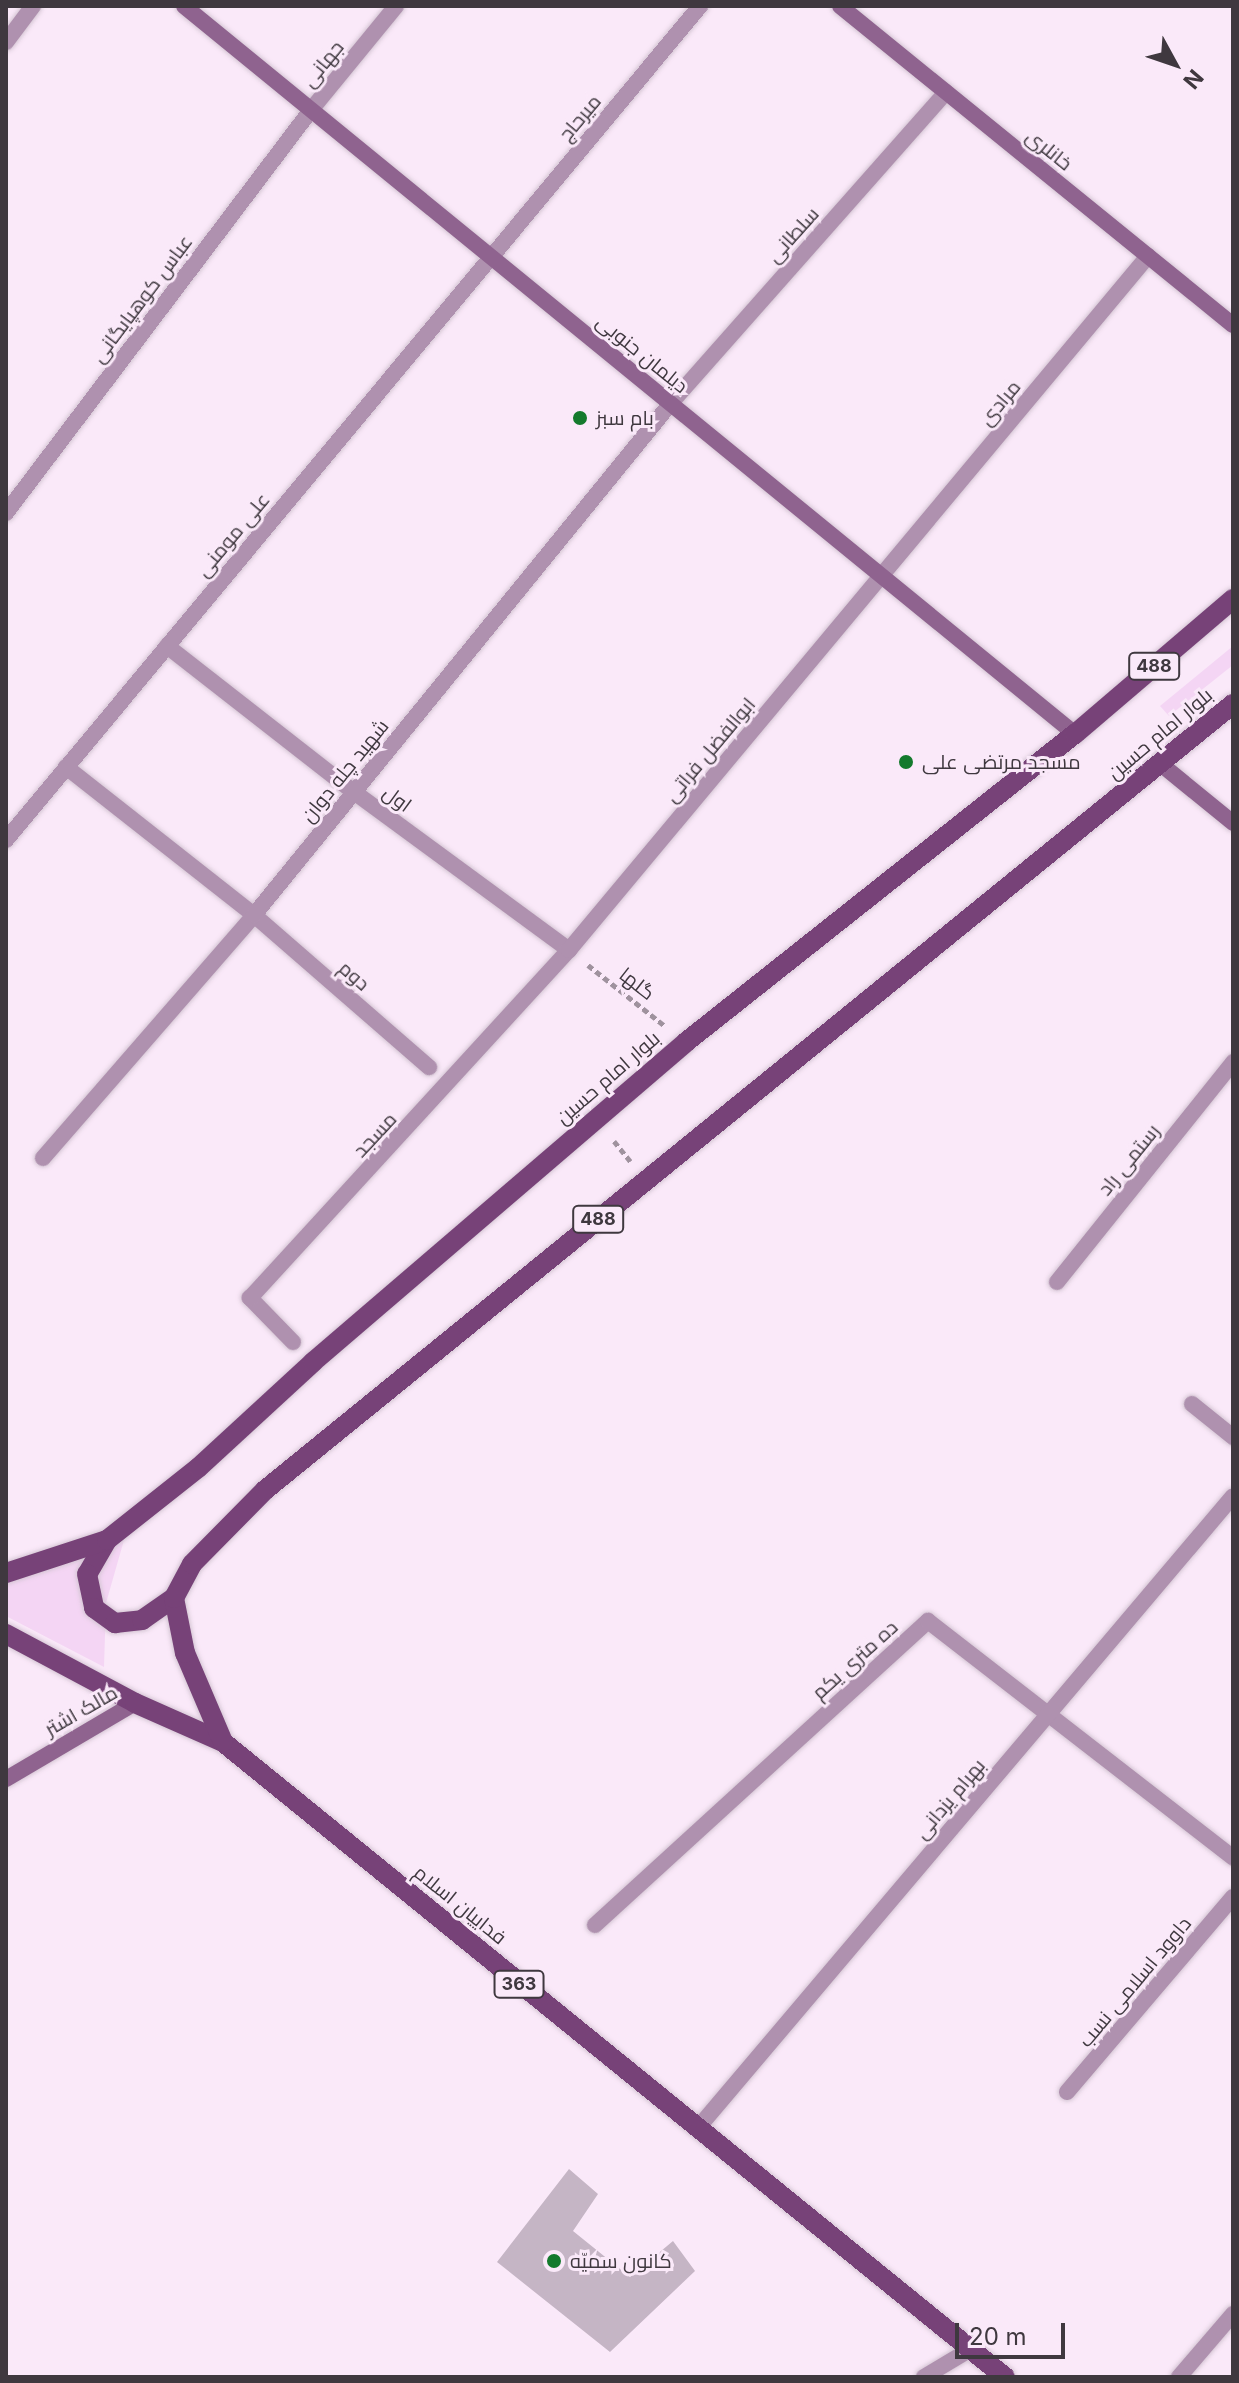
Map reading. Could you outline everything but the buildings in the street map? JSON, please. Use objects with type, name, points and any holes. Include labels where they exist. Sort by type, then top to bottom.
[{"type":"main road","name":"بلوار امام حسین","points":[[6,1573],[107,1540],[199,1467],[686,1042],[1075,734],[1233,599]]},
{"type":"main road","name":"بلوار امام حسین","points":[[174,1598],[192,1564],[265,1490],[1162,765],[1233,704]]},
{"type":"main road","points":[[107,1540],[87,1574],[94,1608],[115,1623],[142,1620],[174,1598],[185,1653],[223,1742]]},
{"type":"main road","name":"فداییان اسلام","points":[[6,1634],[135,1703],[223,1742],[1005,2377]]},
{"type":"street","points":[[6,42],[33,6]]},
{"type":"street","name":"دیلمان جنوبی","points":[[184,6],[1075,734]]},
{"type":"street","name":"جهانی","points":[[311,110],[396,6]]},
{"type":"street","name":"میرحاج","points":[[490,256],[700,6]]},
{"type":"street","name":"خانلری","points":[[840,6],[1233,325]]},
{"type":"street","name":"سلطانی","points":[[671,403],[946,92]]},
{"type":"street","name":"عباس کوهپایگانی","points":[[6,513],[311,110]]},
{"type":"street","name":"علی مومنی","points":[[6,840],[490,256]]},
{"type":"street","name":"مرادی","points":[[882,576],[1148,256]]},
{"type":"street","name":"شهید چله دوان","points":[[43,1158],[254,915],[671,403]]},
{"type":"street","name":"ابوالفضل فراتی","points":[[569,950],[882,576]]},
{"type":"street","name":"اول","points":[[167,646],[354,792],[569,950]]},
{"type":"street","points":[[1162,765],[1233,823]]},
{"type":"street","points":[[66,767],[254,915]]},
{"type":"street","name":"دوم","points":[[254,915],[429,1067]]},
{"type":"street","name":"مسجد","points":[[293,1342],[250,1298],[569,950]]},
{"type":"street","name":"رستمی راد","points":[[1057,1282],[1233,1062]]},
{"type":"street","points":[[1192,1404],[1233,1437]]},
{"type":"street","name":"بهرام یزدانی","points":[[697,2129],[1233,1496]]},
{"type":"street","name":"ده متری یکم","points":[[595,1925],[928,1621],[1233,1858]]},
{"type":"street","name":"مالک اشتر","points":[[6,1779],[135,1703]]},
{"type":"street","name":"داوود اسلامی نسب","points":[[1067,2092],[1233,1897]]},
{"type":"street","points":[[1179,2377],[1233,2314]]},
{"type":"street","points":[[924,2377],[971,2349]]},
{"type":"path","name":"گلها","points":[[569,950],[686,1042]]},
{"type":"path","points":[[597,1119],[645,1181]]},
{"type":"shaded area","points":[[1233,646],[1233,665],[1169,716],[1160,706]]},
{"type":"shaded area","points":[[128,1526],[106,1603],[104,1667],[6,1616],[6,1584]]},
{"type":"place","name":"بام سبز","points":[[580,418]]},
{"type":"place","name":"مسجد مرتضی علی","points":[[906,762]]},
{"type":"place","name":"کانون سمیّه","points":[[554,2261]]}]
